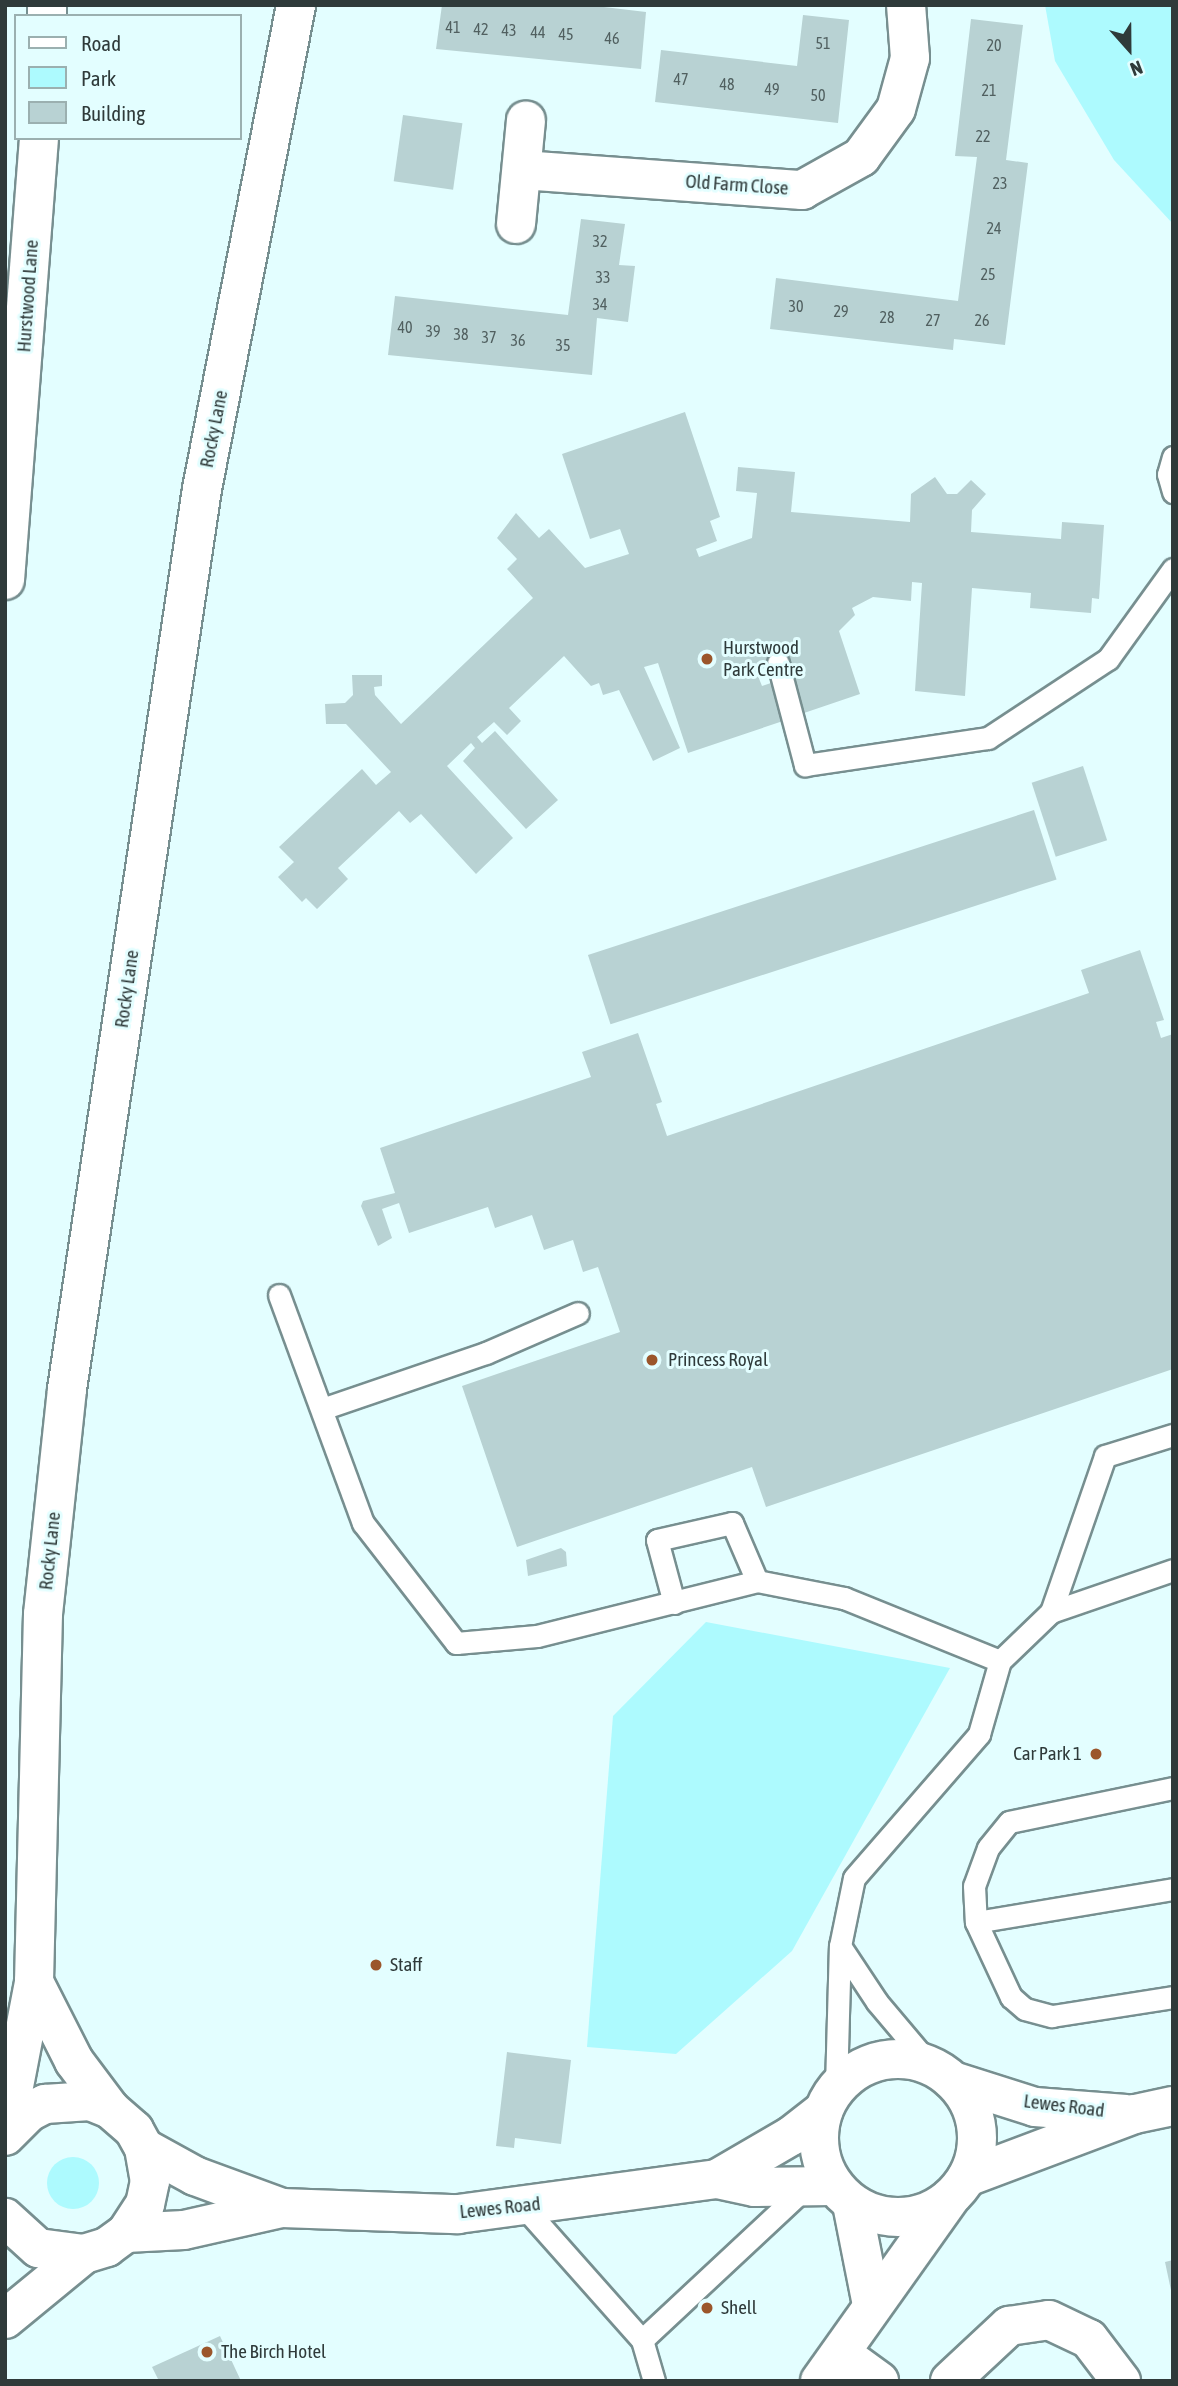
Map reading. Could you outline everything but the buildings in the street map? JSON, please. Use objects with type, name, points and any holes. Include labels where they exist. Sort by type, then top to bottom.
[{"type":"main road","name":"Rocky Lane","points":[[5,2135],[34,1982],[43,1614],[67,1389],[202,489],[296,5]]},
{"type":"main road","name":"Old Farm Close","points":[[523,170],[802,190],[861,157],[897,109],[911,58],[906,5]]},
{"type":"main road","points":[[516,224],[526,120]]},
{"type":"main road","name":"Hurstwood Lane","points":[[5,580],[39,140]]},
{"type":"main road","name":"Rocky Lane","points":[[34,1982],[74,2061],[110,2109],[134,2130],[144,2148]]},
{"type":"main road","points":[[717,2179],[790,2136],[830,2099],[856,2070],[880,2061],[906,2059],[942,2074],[968,2102],[977,2127],[976,2154],[958,2188],[872,2305],[831,2367],[879,2381]]},
{"type":"main road","name":"Lewes Road","points":[[942,2074],[1035,2107],[1135,2114]]},
{"type":"main road","points":[[5,2135],[29,2112],[45,2104],[77,2099],[110,2109]]},
{"type":"main road","points":[[830,2099],[820,2150],[831,2192],[872,2305]]},
{"type":"main road","name":"Lewes Road","points":[[958,2188],[1135,2114],[1173,2106]]},
{"type":"main road","points":[[5,2218],[38,2248],[68,2256],[107,2247],[126,2234],[149,2191],[144,2148]]},
{"type":"main road","name":"Lewes Road","points":[[144,2148],[195,2176],[282,2207]]},
{"type":"main road","points":[[717,2179],[755,2187],[831,2192],[876,2215],[902,2218],[928,2212],[958,2188]]},
{"type":"main road","name":"Lewes Road","points":[[126,2234],[184,2230],[282,2207],[458,2214],[717,2179]]},
{"type":"main road","points":[[5,2319],[84,2254]]},
{"type":"main road","points":[[950,2381],[1009,2326],[1049,2320],[1089,2339],[1121,2381]]},
{"type":"lane","points":[[1173,457],[1168,474],[1173,492]]},
{"type":"lane","points":[[778,663],[805,765],[988,738],[1108,659],[1173,569]]},
{"type":"lane","points":[[279,1295],[363,1523],[456,1643],[537,1636],[757,1581],[844,1598],[1000,1661]]},
{"type":"lane","points":[[322,1409],[486,1353],[578,1313]]},
{"type":"lane","points":[[1051,1612],[1105,1456],[1173,1436]]},
{"type":"lane","points":[[674,1603],[657,1540],[732,1523],[757,1581]]},
{"type":"lane","points":[[830,2099],[840,1946],[854,1878],[979,1734],[1000,1661],[1051,1612],[1173,1570]]},
{"type":"lane","points":[[1173,1788],[1009,1822],[988,1848],[974,1886],[976,1922],[1011,1997],[1024,2009],[1052,2017],[1173,1997]]},
{"type":"lane","points":[[976,1922],[1173,1889]]},
{"type":"lane","points":[[840,1946],[877,2002],[942,2074]]},
{"type":"lane","points":[[642,2340],[831,2192]]},
{"type":"lane","points":[[523,2206],[642,2340],[654,2381]]},
{"type":"green space","points":[[1045,5],[1173,5],[1173,224],[1114,160],[1055,61]]},
{"type":"green space","points":[[706,1622],[950,1668],[792,1951],[676,2054],[587,2047],[613,1716]]},
{"type":"green space","points":[[73,2157],[83,2159],[91,2165],[97,2173],[97,2193],[91,2201],[83,2207],[73,2209],[63,2207],[55,2201],[49,2193],[47,2183],[49,2173],[55,2165],[63,2159]]},
{"type":"place","name":"Hurstwood Park Centre","points":[[707,659]]},
{"type":"place","name":"Princess Royal","points":[[652,1360]]},
{"type":"place","name":"Car Park 1","points":[[1096,1754]]},
{"type":"place","name":"Staff","points":[[376,1965]]},
{"type":"place","name":"Shell","points":[[707,2308]]},
{"type":"place","name":"The Birch Hotel","points":[[207,2352]]}]
